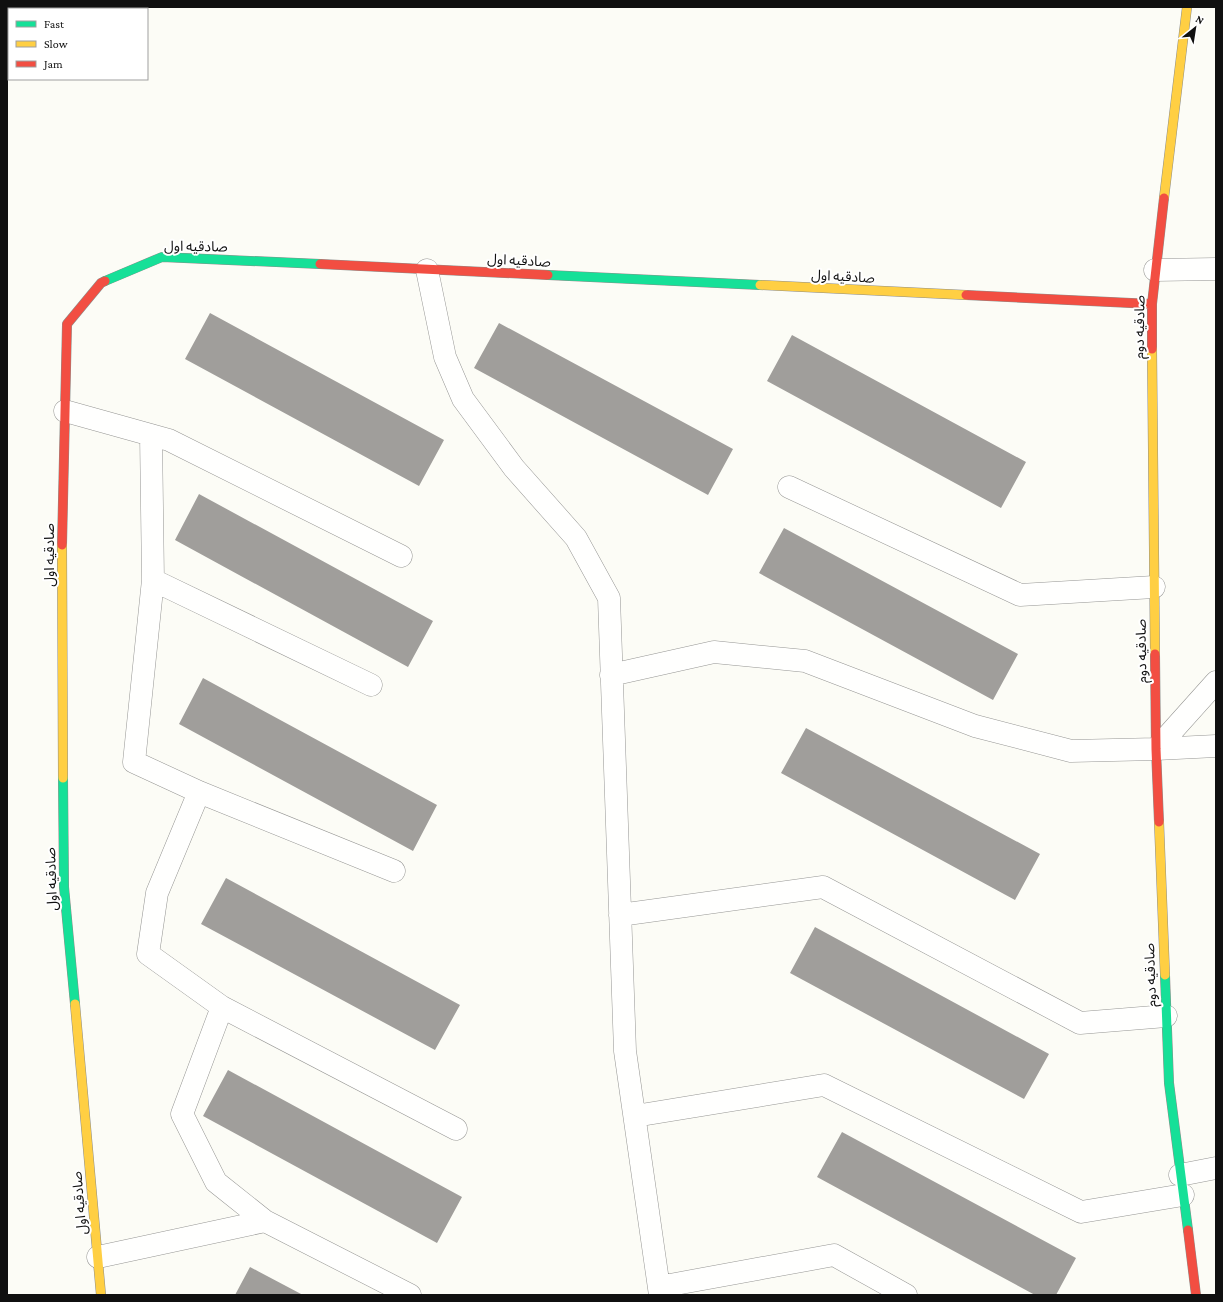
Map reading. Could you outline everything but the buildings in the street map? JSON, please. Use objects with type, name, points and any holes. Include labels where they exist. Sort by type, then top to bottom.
[{"type":"street","name":"صادقیه دوم","points":[[1187,7],[1152,304],[1156,749],[1166,1016],[1169,1083],[1196,1295]]},
{"type":"street","name":"صادقیه اول","points":[[101,1295],[64,887],[62,536],[66,324],[101,283],[162,257],[1152,304]]},
{"type":"street","points":[[1155,270],[1216,269]]},
{"type":"street","points":[[426,270],[445,357],[463,398],[514,468],[576,538],[608,598],[625,1051],[660,1291],[834,1255],[906,1295]]},
{"type":"street","points":[[65,411],[169,440],[401,556]]},
{"type":"street","points":[[151,435],[153,580],[134,762],[199,792],[394,871]]},
{"type":"street","points":[[789,487],[1020,595],[1154,587]]},
{"type":"street","points":[[153,580],[370,685]]},
{"type":"street","points":[[611,675],[714,652],[805,661],[975,726],[1071,751],[1216,746]]},
{"type":"street","points":[[1156,749],[1216,682]]},
{"type":"street","points":[[199,792],[157,893],[148,954],[222,1007],[456,1129]]},
{"type":"street","points":[[620,915],[823,887],[1080,1022],[1166,1016]]},
{"type":"street","points":[[222,1007],[182,1114],[216,1182],[265,1221],[410,1295]]},
{"type":"street","points":[[635,1116],[824,1085],[1081,1212],[1182,1185],[1216,1168]]},
{"type":"street","points":[[98,1258],[265,1221]]},
{"type":"traffic: fast","points":[[105,281],[162,257],[320,264]]},
{"type":"traffic: fast","points":[[548,275],[760,285]]},
{"type":"traffic: fast","points":[[63,778],[64,887],[75,1004]]},
{"type":"traffic: fast","points":[[1165,975],[1169,1083],[1188,1230]]},
{"type":"traffic: slow","points":[[1164,198],[1187,7]]},
{"type":"traffic: slow","points":[[760,285],[966,295]]},
{"type":"traffic: slow","points":[[1152,349],[1155,654]]},
{"type":"traffic: slow","points":[[62,545],[63,778]]},
{"type":"traffic: slow","points":[[1159,822],[1165,975]]},
{"type":"traffic: slow","points":[[75,1004],[101,1295]]},
{"type":"traffic: jam","points":[[1152,349],[1152,304],[1164,198]]},
{"type":"traffic: jam","points":[[320,264],[548,275]]},
{"type":"traffic: jam","points":[[62,545],[67,324],[101,283],[105,281]]},
{"type":"traffic: jam","points":[[966,295],[1152,304]]},
{"type":"traffic: jam","points":[[1155,654],[1156,749],[1159,822]]},
{"type":"traffic: jam","points":[[1188,1230],[1196,1295]]}]
